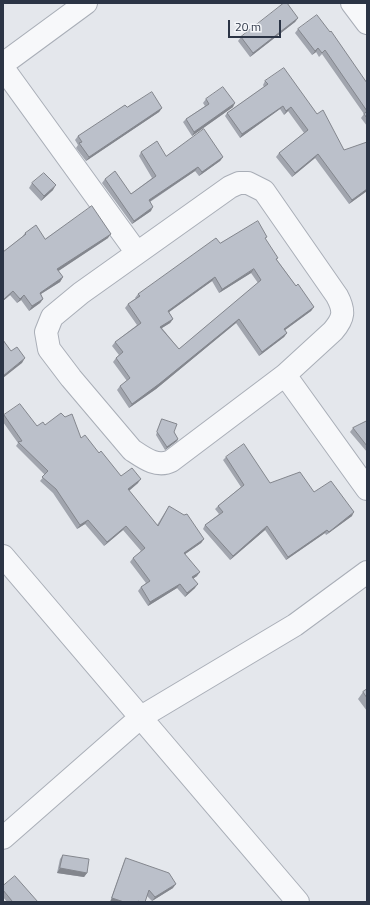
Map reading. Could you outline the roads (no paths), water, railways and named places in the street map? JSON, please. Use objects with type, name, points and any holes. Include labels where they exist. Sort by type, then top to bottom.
[{"type":"street","points":[[3,64],[86,3]]},
{"type":"street","points":[[352,3],[367,23]]},
{"type":"street","points":[[3,68],[137,253]]},
{"type":"street","points":[[239,183],[248,183],[264,192],[342,304],[343,313],[340,322],[333,331],[285,375],[171,461],[165,464],[155,463],[132,450],[71,378],[49,349],[46,332],[52,317],[81,293],[230,187],[239,183]]},
{"type":"street","points":[[285,375],[367,489]]},
{"type":"street","points":[[3,556],[298,902]]},
{"type":"street","points":[[3,838],[141,717],[295,625],[367,572]]}]
